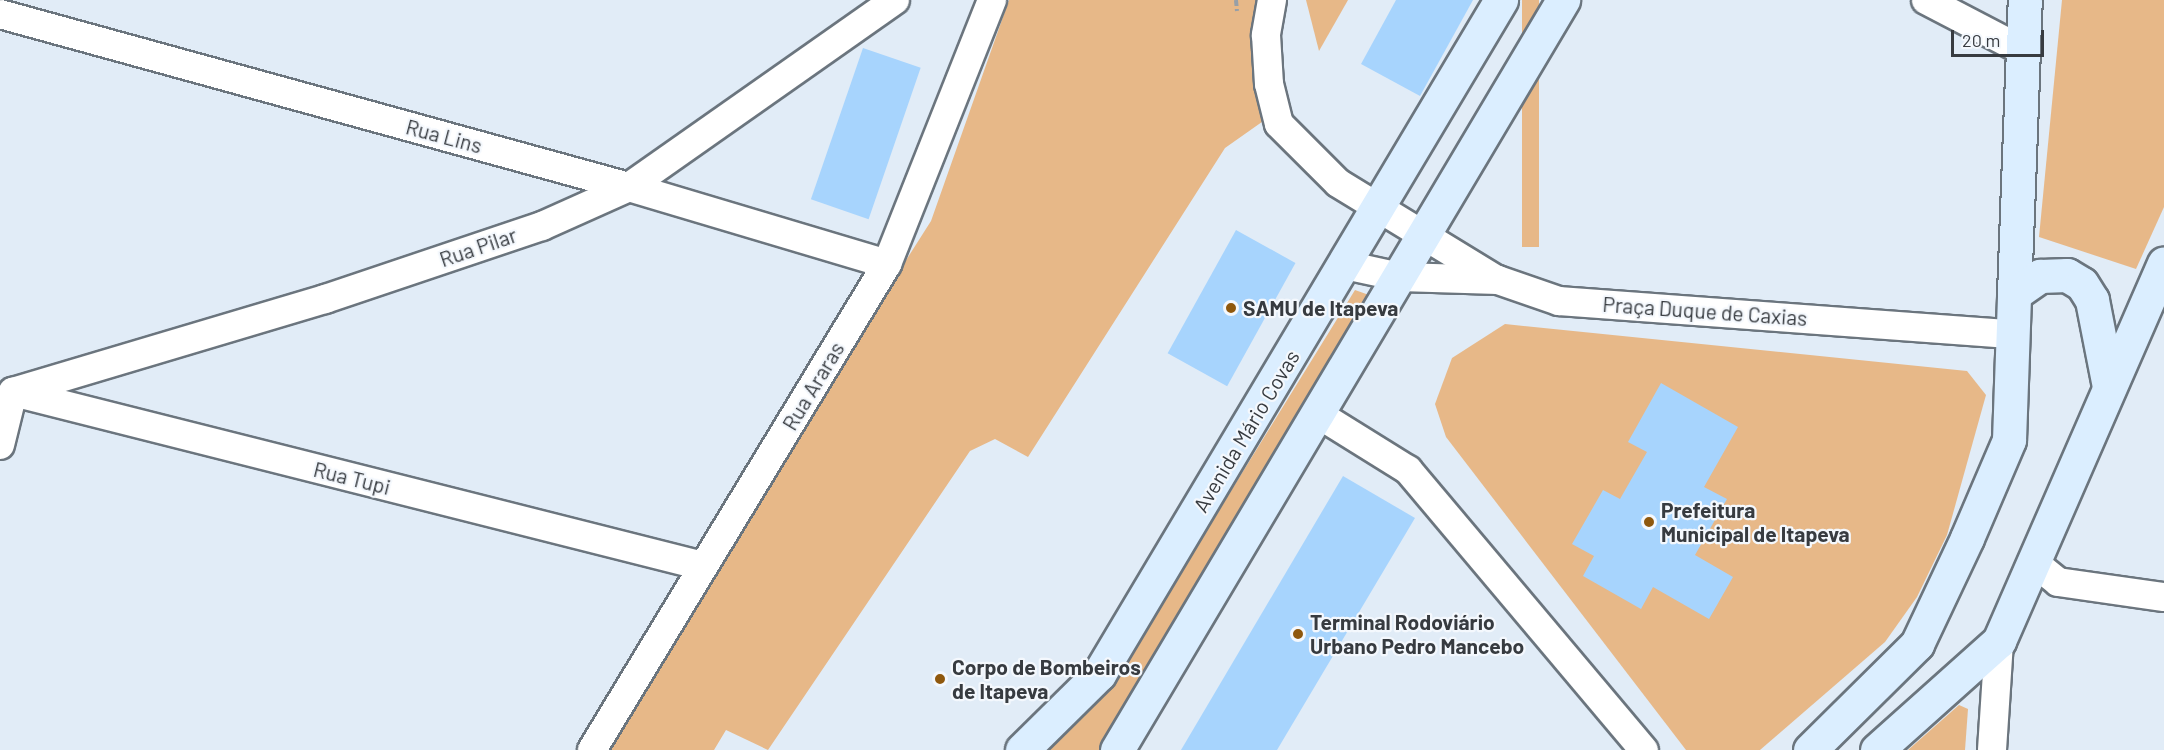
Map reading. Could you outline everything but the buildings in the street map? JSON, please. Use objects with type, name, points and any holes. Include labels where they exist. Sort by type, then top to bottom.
[{"type":"main road","name":"Avenida Mário Covas","points":[[1022,750],[1099,674],[1381,208],[1501,0]]},
{"type":"main road","points":[[1117,750],[1426,236],[1563,0]]},
{"type":"main road","points":[[1810,750],[1917,644],[2009,440],[2025,0]]},
{"type":"main road","points":[[2014,294],[2040,276],[2067,275],[2082,284],[2092,300],[2109,387]]},
{"type":"main road","points":[[1877,750],[1999,641],[2037,565],[2109,387],[2160,287]]},
{"type":"street","name":"Rua Pilar","points":[[7,391],[336,296],[542,226],[629,187],[895,0]]},
{"type":"street","name":"Rua Araras","points":[[592,750],[887,264],[992,0]]},
{"type":"street","points":[[1272,0],[1266,35],[1269,84],[1279,124],[1338,183],[1498,280]]},
{"type":"street","points":[[1926,0],[2022,50]]},
{"type":"street","name":"Rua Lins","points":[[0,14],[629,187],[887,264]]},
{"type":"street","name":"Praça Duque de Caxias","points":[[1345,265],[1400,277],[1498,280],[1559,301],[2013,334]]},
{"type":"street","points":[[0,445],[7,391]]},
{"type":"street","name":"Rua Tupi","points":[[7,391],[704,566]]},
{"type":"street","points":[[1318,414],[1408,470],[1644,750]]},
{"type":"street","points":[[2037,565],[2058,582],[2164,597]]},
{"type":"street","points":[[1992,750],[1999,641]]},
{"type":"shaded area","points":[[1009,0],[1270,0],[1269,117],[1225,148],[1028,457],[995,439],[970,451],[768,750],[726,730],[714,750],[607,750],[784,452],[931,221]]},
{"type":"shaded area","points":[[1306,0],[1348,0],[1319,51]]},
{"type":"shaded area","points":[[1522,0],[1539,0],[1539,247],[1522,247]]},
{"type":"shaded area","points":[[2062,0],[2164,0],[2164,207],[2136,269],[2039,237]]},
{"type":"shaded area","points":[[1355,290],[1369,295],[1099,750],[1044,750],[1105,695]]},
{"type":"shaded area","points":[[1505,324],[1967,371],[1986,395],[1947,535],[1917,597],[1885,642],[1760,750],[1686,750],[1446,437],[1435,404],[1452,358]]},
{"type":"shaded area","points":[[1959,705],[1968,709],[1965,750],[1908,750]]},
{"type":"place","name":"SAMU de Itapeva","points":[[1231,308]]},
{"type":"place","name":"Prefeitura Municipal de Itapeva","points":[[1649,522]]},
{"type":"place","name":"Terminal Rodoviário Urbano Pedro Mancebo","points":[[1298,634]]},
{"type":"place","name":"Corpo de Bombeiros de Itapeva","points":[[940,679]]}]
